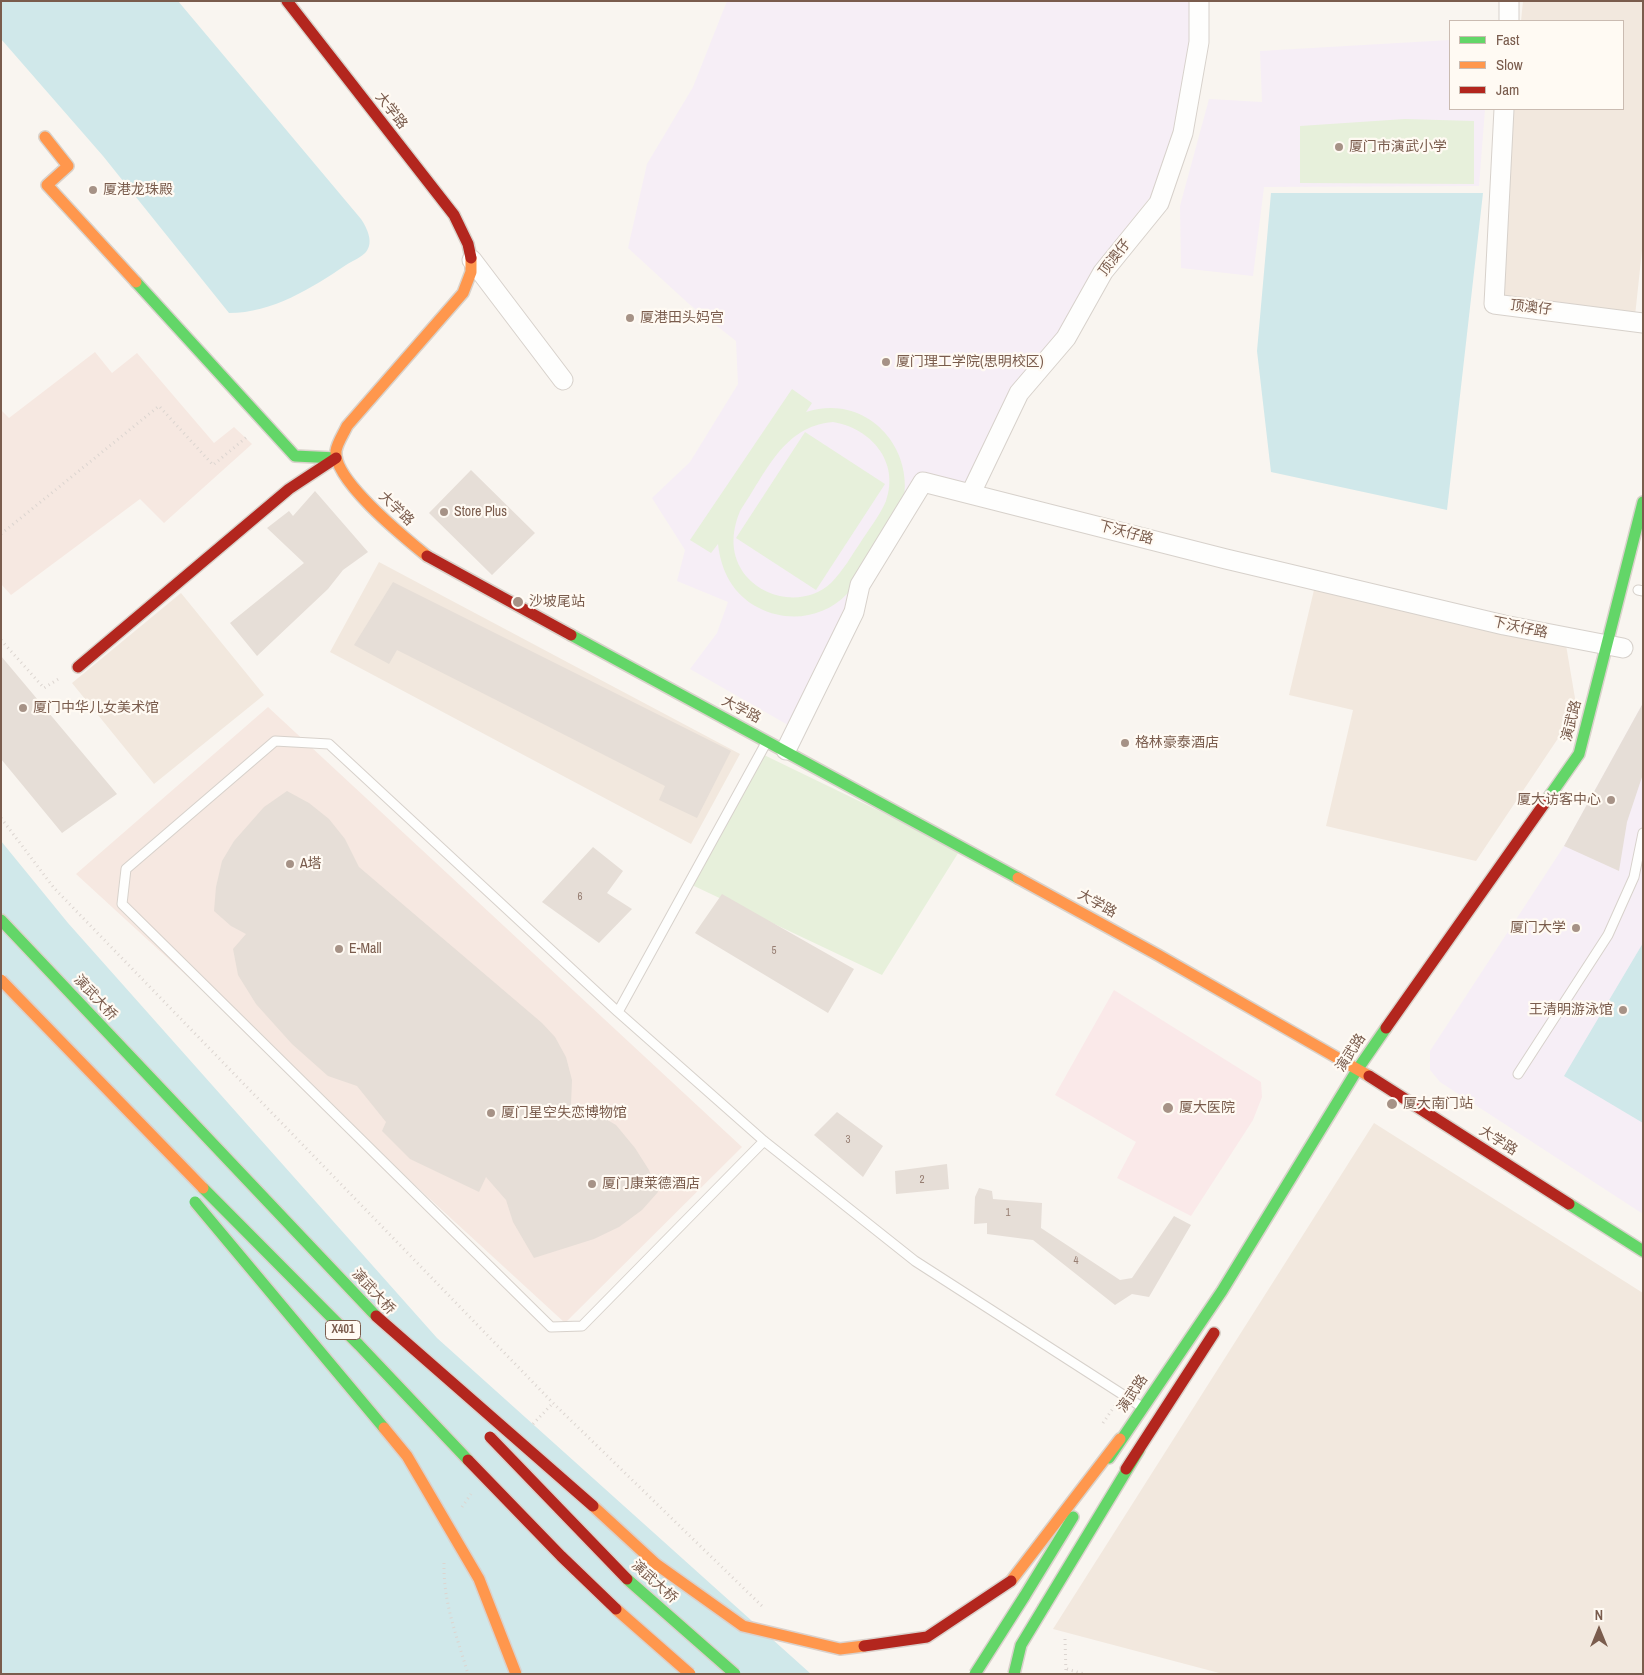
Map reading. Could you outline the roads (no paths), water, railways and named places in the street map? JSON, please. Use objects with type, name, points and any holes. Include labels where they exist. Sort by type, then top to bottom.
[{"type":"main road","name":"大学路","points":[[287,1],[454,216],[468,242],[472,260],[473,270],[463,293],[347,426],[340,438],[336,458],[341,471],[383,520],[428,557],[591,648],[786,750],[1158,955],[1357,1070],[1643,1251]]},
{"type":"main road","points":[[45,137],[68,166],[46,185],[295,456],[336,458]]},
{"type":"main road","points":[[78,667],[289,489],[336,458]]},
{"type":"main road","name":"演武路","points":[[1034,1602],[1120,1439],[1222,1291],[1357,1070],[1579,754],[1619,647],[1643,502]]},
{"type":"main road","name":"演武大桥","points":[[1,920],[464,1409]]},
{"type":"main road","name":"X401","points":[[1,980],[77,1060],[628,1622],[690,1674]]},
{"type":"main road","points":[[77,1060],[166,1167]]},
{"type":"main road","points":[[185,1190],[407,1456],[479,1579],[516,1674]]},
{"type":"main road","points":[[376,1316],[536,1455],[656,1564],[743,1626],[840,1649],[928,1637],[1011,1581],[1120,1439]]},
{"type":"main road","points":[[1004,1650],[1034,1602],[1139,1450],[1219,1324]]},
{"type":"main road","name":"演武大桥","points":[[485,1430],[628,1580],[735,1674]]},
{"type":"main road","points":[[975,1674],[1034,1602]]},
{"type":"main road","points":[[1014,1674],[1034,1602]]},
{"type":"street","name":"顶澳仔","points":[[971,493],[1019,393],[1066,338],[1103,272],[1159,202],[1183,133],[1199,42],[1199,1]]},
{"type":"street","points":[[1508,20],[1510,1]]},
{"type":"street","name":"顶澳仔","points":[[1504,110],[1494,304],[1643,323]]},
{"type":"street","points":[[472,260],[563,380]]},
{"type":"street","name":"下沃仔路","points":[[786,750],[854,612],[860,585],[923,482],[1245,564],[1504,625],[1619,647]]},
{"type":"lane","points":[[618,1012],[767,740]]},
{"type":"lane","points":[[764,1141],[582,1326],[551,1327],[122,904],[126,868],[275,741],[329,744],[618,1012],[764,1141],[914,1262],[1142,1407]]},
{"type":"lane","points":[[1518,1074],[1608,935],[1634,877],[1643,833]]},
{"type":"water","points":[[1,1],[178,1],[361,219],[370,240],[366,252],[291,298],[261,309],[229,313],[103,156],[1,39]]},
{"type":"water","points":[[1271,193],[1483,193],[1447,510],[1271,472],[1257,351]]},
{"type":"water","points":[[1,841],[68,923],[437,1338],[811,1674],[1,1674]]},
{"type":"water","name":"王清明游泳馆","points":[[1643,943],[1643,1123],[1564,1076]]},
{"type":"place","name":"厦门市演武小学","points":[[1339,147]]},
{"type":"place","name":"厦港龙珠殿","points":[[93,190]]},
{"type":"place","name":"厦港田头妈宫","points":[[630,318]]},
{"type":"place","name":"厦门理工学院(思明校区)","points":[[886,362]]},
{"type":"place","name":"Store Plus","points":[[444,512]]},
{"type":"place","name":"沙坡尾站","points":[[518,602]]},
{"type":"place","name":"厦门中华儿女美术馆","points":[[23,708]]},
{"type":"place","name":"格林豪泰酒店","points":[[1125,743]]},
{"type":"place","name":"厦大访客中心","points":[[1611,800]]},
{"type":"place","name":"A塔","points":[[290,864]]},
{"type":"place","name":"厦门大学","points":[[1576,928]]},
{"type":"place","name":"E-Mall","points":[[339,949]]},
{"type":"place","name":"王清明游泳馆","points":[[1623,1010]]},
{"type":"place","name":"厦大南门站","points":[[1392,1104]]},
{"type":"place","name":"厦大医院","points":[[1168,1108]]},
{"type":"place","name":"厦门星空失恋博物馆","points":[[491,1113]]},
{"type":"place","name":"厦门康莱德酒店","points":[[592,1184]]}]
